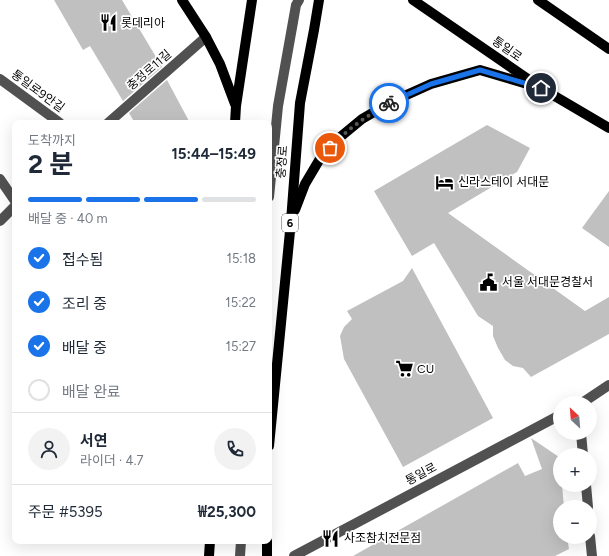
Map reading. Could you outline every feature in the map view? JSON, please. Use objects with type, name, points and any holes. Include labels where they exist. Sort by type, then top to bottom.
[{"type":"main road","points":[[182,0],[206,37],[220,64],[236,106]]},
{"type":"main road","points":[[235,120],[252,0]]},
{"type":"main road","name":"충정로","points":[[272,414],[300,103],[314,30],[318,0]]},
{"type":"main road","name":"통일로","points":[[413,0],[541,88],[609,128]]},
{"type":"main road","points":[[538,0],[609,49]]},
{"type":"main road","points":[[290,221],[305,184],[321,157],[339,138],[362,119],[393,101],[431,84],[480,70],[541,88]]},
{"type":"main road","points":[[208,556],[210,544]]},
{"type":"main road","points":[[267,544],[267,556]]},
{"type":"street","points":[[272,167],[278,106],[296,5],[299,0]]},
{"type":"street","name":"충정로11길","points":[[111,120],[206,37]]},
{"type":"street","name":"통일로9안길","points":[[0,79],[56,120]]},
{"type":"street","points":[[0,179],[12,197]]},
{"type":"street","points":[[0,221],[12,209]]},
{"type":"street","points":[[592,396],[609,385]]},
{"type":"street","name":"통일로","points":[[294,556],[553,419]]},
{"type":"street","points":[[240,556],[241,544]]},
{"type":"street","points":[[591,544],[592,556]]},
{"type":"building","points":[[54,0],[122,0],[162,67],[123,101],[90,46],[83,50]]},
{"type":"building","points":[[167,80],[188,120],[133,120],[129,113]]},
{"type":"building","points":[[487,125],[530,148],[517,172],[448,213],[585,311],[609,297],[609,334],[531,377],[523,368],[513,366],[505,360],[493,336],[493,326],[478,316],[434,243],[412,256],[374,191]]},
{"type":"building","points":[[609,191],[609,247],[582,228]]},
{"type":"building","points":[[412,268],[493,418],[403,467],[344,359],[340,336],[344,327],[352,319],[347,311],[403,281]]},
{"type":"building","points":[[531,438],[553,453],[553,492],[563,492],[563,500],[553,500],[553,544],[568,544],[569,549],[555,556],[353,556],[518,463],[525,476],[542,469]]},
{"type":"way so far","points":[[330,148],[339,138],[362,119],[389,103]]},
{"type":"place","name":"롯데리아","points":[[108,23]]},
{"type":"place","name":"신라스테이 서대문","points":[[445,182]]},
{"type":"place","name":"서울 서대문경찰서","points":[[489,282]]},
{"type":"place","name":"CU","points":[[404,369]]},
{"type":"place","name":"사조참치전문점","points":[[331,538]]},
{"type":"route","points":[[389,103],[431,84],[480,70],[541,88]]}]
